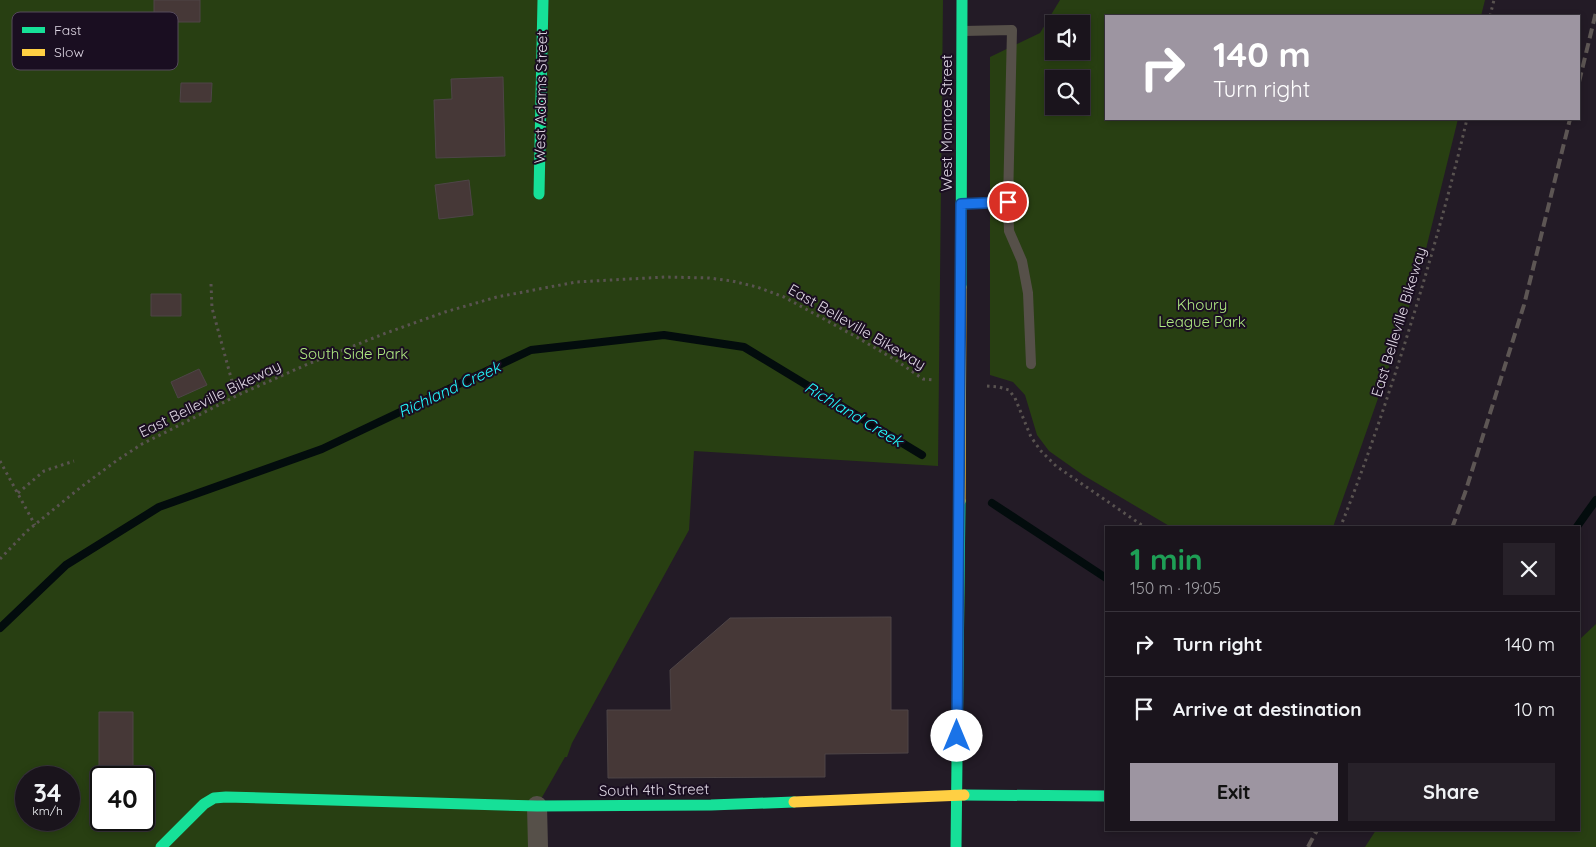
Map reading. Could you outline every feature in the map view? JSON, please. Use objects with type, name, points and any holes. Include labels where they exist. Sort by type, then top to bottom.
[{"type":"street","name":"West Adams Street","points":[[539,194],[543,0]]},
{"type":"street","name":"West Monroe Street","points":[[956,847],[961,384],[962,0]]},
{"type":"street","name":"South 4th Street","points":[[161,847],[204,804],[214,798],[226,797],[538,806],[711,805],[956,795],[1105,796]]},
{"type":"street","points":[[538,806],[538,847]]},
{"type":"lane","points":[[962,31],[1012,30],[1009,231],[1022,262],[1028,293],[1031,364]]},
{"type":"lane","points":[[961,204],[1008,202]]},
{"type":"path","points":[[1490,15],[1494,0]]},
{"type":"path","name":"East Belleville Bikeway","points":[[1341,526],[1385,404],[1420,297],[1452,184],[1467,120]]},
{"type":"path","name":"East Belleville Bikeway","points":[[0,559],[35,525],[81,487],[123,457],[149,441],[236,396],[308,364],[445,312],[497,297],[576,282],[665,277],[708,278],[757,287],[784,297],[860,339],[923,379],[999,387],[1009,390],[1031,437],[1041,451],[1056,466],[1143,526]]},
{"type":"path","points":[[211,284],[212,308],[236,396]]},
{"type":"path","points":[[0,461],[35,525]]},
{"type":"path","points":[[18,493],[44,471],[74,461]]},
{"type":"green space","name":"South Side Park","points":[[0,0],[943,0],[938,466],[694,451],[689,530],[572,743],[567,757],[565,757],[537,806],[537,847],[0,847]]},
{"type":"green space","name":"Khoury League Park","points":[[1060,0],[1485,0],[1481,15],[1105,15],[1105,120],[1458,120],[1425,253],[1404,324],[1333,526],[1169,526],[1083,475],[1049,451],[1037,435],[1025,395],[1013,382],[990,375],[990,57],[1040,33],[1045,25],[1045,60],[1090,60],[1090,15],[1051,15]]},
{"type":"green space","points":[[1596,624],[1596,847],[1365,847],[1375,831],[1580,831],[1580,639]]},
{"type":"building","points":[[154,0],[200,0],[200,22],[178,22],[178,12],[154,12]]},
{"type":"building","points":[[503,77],[505,156],[436,158],[434,100],[452,99],[451,79]]},
{"type":"building","points":[[181,83],[212,83],[211,102],[180,102]]},
{"type":"building","points":[[469,180],[473,215],[439,219],[435,185]]},
{"type":"building","points":[[151,294],[181,294],[181,316],[151,316]]},
{"type":"building","points":[[199,369],[207,385],[178,398],[171,382]]},
{"type":"building","points":[[891,617],[891,710],[908,710],[908,753],[825,754],[825,777],[608,778],[607,710],[671,710],[670,670],[730,618]]},
{"type":"building","points":[[99,712],[133,712],[133,766],[99,766]]},
{"type":"waterway","name":"Richland Creek","points":[[0,628],[66,565],[159,507],[322,449],[531,350],[664,335],[744,347],[922,455]]},
{"type":"waterway","name":"Richland Creek","points":[[1577,526],[1596,500]]},
{"type":"waterway","name":"Richland Creek","points":[[992,503],[1105,577]]},
{"type":"railway","points":[[1580,78],[1596,12]]},
{"type":"railway","points":[[1453,526],[1465,493],[1524,305],[1570,120]]},
{"type":"railway","points":[[1308,847],[1316,831]]},
{"type":"traffic: fast","points":[[539,194],[543,0]]},
{"type":"traffic: fast","points":[[961,287],[962,0]]},
{"type":"traffic: fast","points":[[956,847],[960,501]]},
{"type":"traffic: fast","points":[[964,795],[1105,796]]},
{"type":"traffic: fast","points":[[161,847],[204,804],[214,798],[226,797],[537,806],[711,805],[794,802]]},
{"type":"traffic: slow","points":[[960,501],[961,287]]},
{"type":"traffic: slow","points":[[794,802],[964,795]]},
{"type":"route","points":[[957,736],[961,204],[1008,202]]}]
